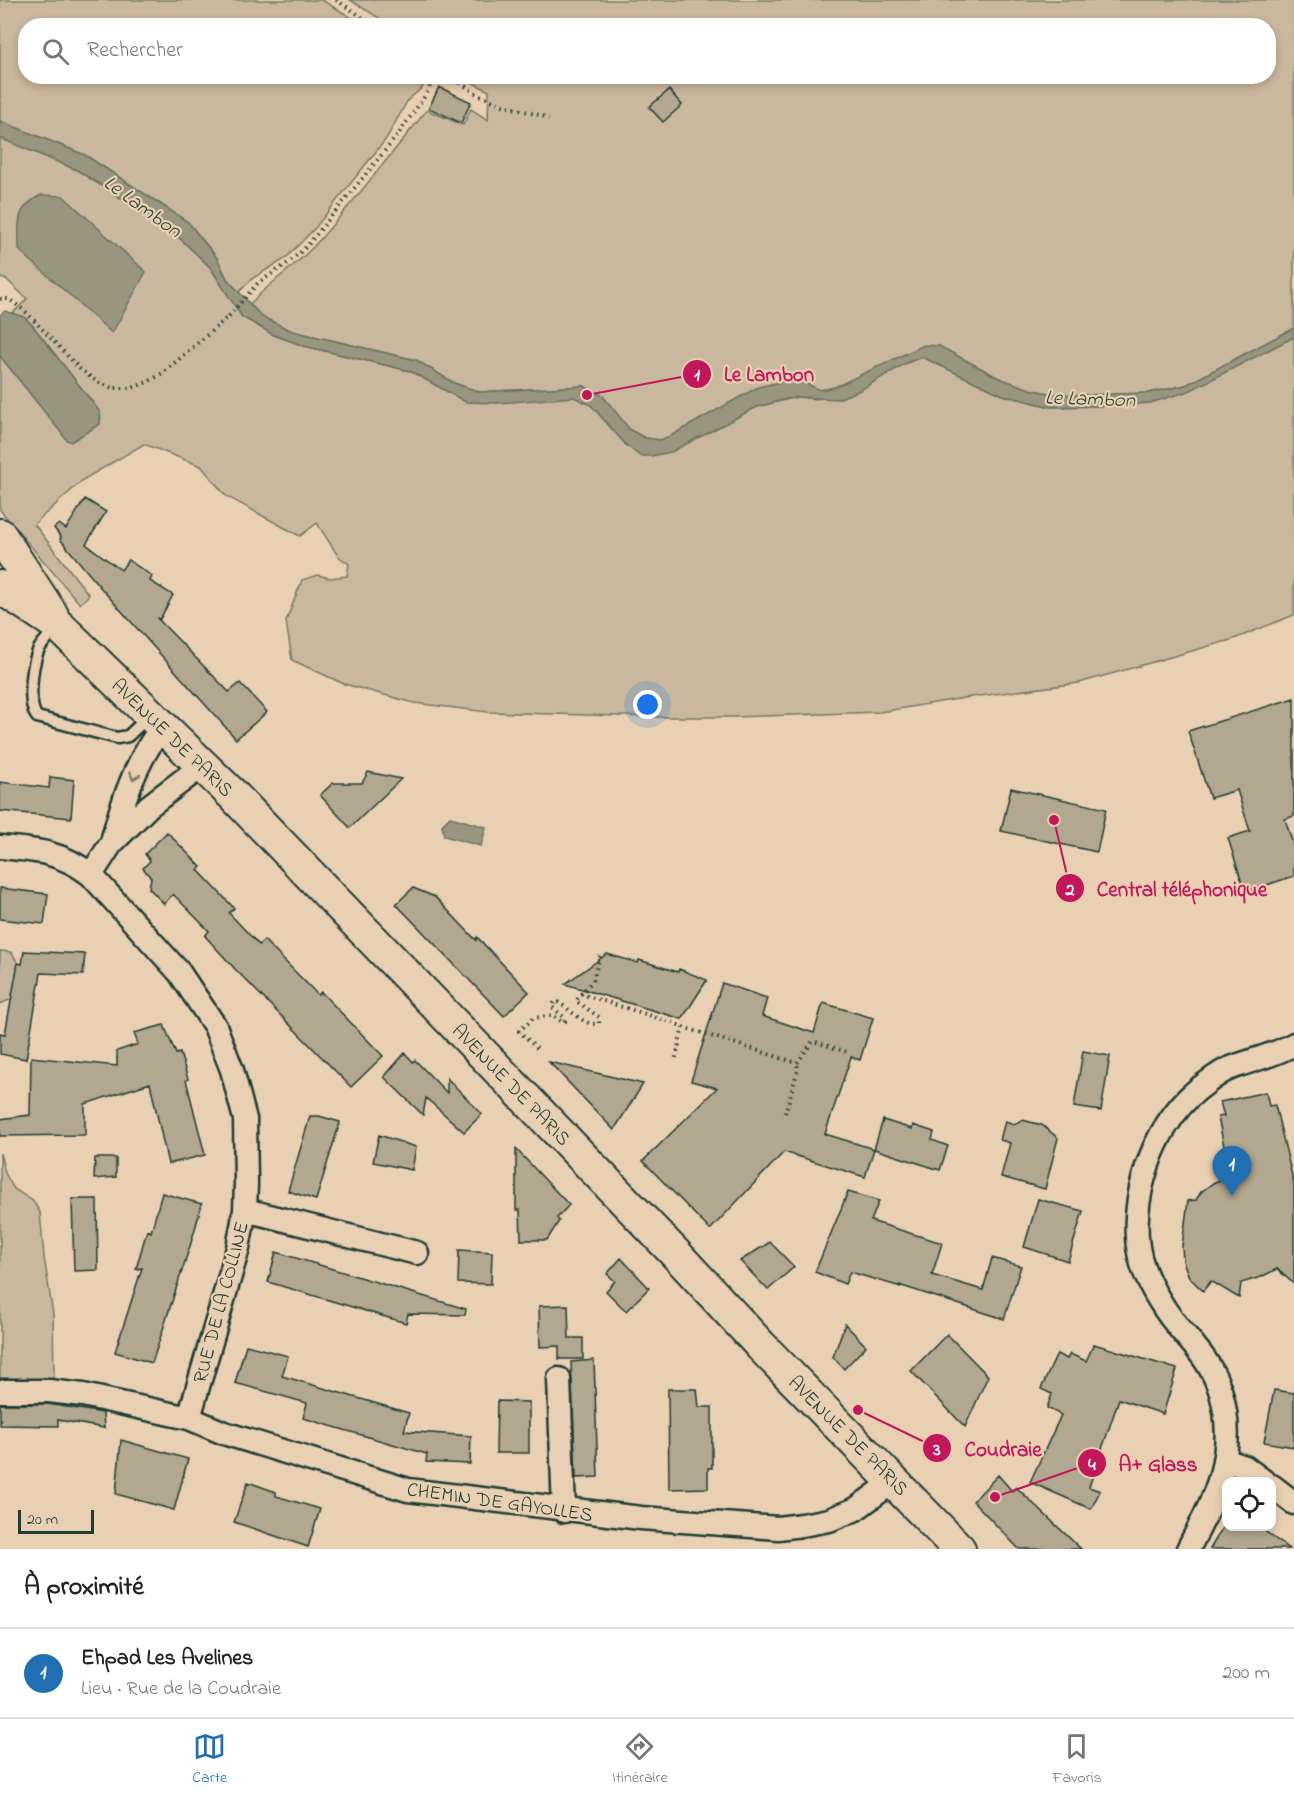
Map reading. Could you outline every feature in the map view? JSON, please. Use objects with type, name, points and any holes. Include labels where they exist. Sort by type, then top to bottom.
[{"type":"main road","name":"AVENUE DE PARIS","points":[[0,535],[59,626]]},
{"type":"main road","name":"AVENUE DE PARIS","points":[[0,587],[59,626],[202,765],[675,1252],[761,1346],[959,1549]]},
{"type":"street","points":[[111,844],[157,720]]},
{"type":"street","points":[[91,875],[111,844],[155,801],[202,765]]},
{"type":"street","name":"RUE DE LA COLLINE","points":[[0,847],[61,856],[77,864],[91,875],[179,972],[214,1026],[232,1071],[245,1119],[247,1153],[245,1210],[238,1248],[189,1418]]},
{"type":"street","points":[[1188,1549],[1219,1484],[1224,1460],[1225,1418],[1221,1394],[1206,1359],[1161,1304],[1140,1257],[1138,1236],[1140,1203],[1150,1157],[1171,1118],[1182,1104],[1225,1071],[1276,1054],[1294,1044]]},
{"type":"street","points":[[245,1210],[417,1253]]},
{"type":"street","points":[[559,1379],[564,1510]]},
{"type":"street","name":"CHEMIN DE GAYOLLES","points":[[0,1390],[49,1391],[82,1395],[189,1418],[224,1433],[408,1490],[641,1518],[778,1528],[829,1520],[856,1509],[894,1481]]},
{"type":"street","points":[[1224,1460],[1245,1467],[1258,1477]]},
{"type":"street","points":[[1276,1489],[1294,1503]]},
{"type":"lane","points":[[59,626],[39,648],[37,655],[30,697],[32,711],[37,717],[123,738],[137,728],[157,720]]},
{"type":"path","points":[[336,0],[364,18]]},
{"type":"path","points":[[0,299],[9,299],[25,311],[80,369],[96,381],[112,388],[132,388],[148,382],[165,372],[228,317],[258,283],[288,263],[300,251],[342,204],[397,136],[429,90],[430,84]]},
{"type":"path","points":[[464,84],[486,97],[549,118]]},
{"type":"path","points":[[537,1048],[519,1031],[534,1018],[553,1015],[561,1022],[565,1021],[565,1018],[552,1007],[555,1001],[592,1025],[599,1023],[599,1017],[576,1001],[593,980],[601,953]]},
{"type":"path","points":[[580,995],[797,1063]]},
{"type":"path","points":[[675,1061],[683,1027]]},
{"type":"path","points":[[785,1113],[798,1070],[797,1063],[813,1041],[847,1052]]},
{"type":"shaded area","points":[[0,0],[322,0],[352,18],[18,18],[18,84],[421,84],[423,87],[408,100],[386,139],[315,228],[285,259],[253,278],[239,292],[227,279],[217,258],[188,222],[85,155],[0,121]]},
{"type":"shaded area","points":[[350,0],[1294,0],[1294,328],[1186,385],[1149,393],[1053,394],[1029,389],[999,378],[939,346],[835,387],[820,390],[802,382],[661,440],[645,438],[630,430],[602,395],[584,386],[480,392],[454,383],[416,360],[292,331],[262,317],[250,304],[315,245],[427,110],[463,125],[471,109],[488,120],[489,91],[476,84],[1276,84],[1276,18],[379,18]]},
{"type":"shaded area","points":[[0,138],[77,170],[171,230],[210,267],[242,317],[274,335],[304,346],[410,371],[466,402],[574,396],[591,405],[626,445],[640,456],[757,407],[797,397],[817,399],[922,357],[1003,395],[1051,407],[1104,406],[1150,403],[1294,337],[1294,615],[1234,639],[1079,683],[880,712],[654,717],[488,712],[414,703],[344,684],[292,660],[286,621],[302,580],[318,575],[330,578],[347,576],[349,564],[338,556],[317,523],[300,536],[226,496],[201,466],[144,444],[84,479],[34,524],[89,595],[80,604],[0,510],[0,356],[67,440],[101,419],[100,412],[33,326],[24,317],[13,313],[27,299],[7,280],[0,278]]},
{"type":"shaded area","points":[[0,951],[11,952],[18,963],[12,999],[0,1004]]},
{"type":"shaded area","points":[[0,1153],[5,1173],[14,1189],[33,1201],[40,1212],[53,1314],[54,1375],[51,1384],[0,1383]]},
{"type":"water","points":[[0,121],[85,155],[188,222],[217,258],[227,279],[262,317],[292,331],[416,360],[454,383],[480,392],[584,386],[602,395],[630,430],[645,438],[661,440],[758,387],[785,381],[802,382],[820,390],[835,387],[924,345],[939,346],[999,378],[1030,389],[1053,394],[1084,395],[1149,393],[1186,385],[1294,328],[1294,337],[1189,391],[1150,403],[1104,406],[1051,407],[1003,395],[922,357],[838,399],[797,397],[757,407],[671,452],[640,456],[626,445],[591,405],[574,397],[498,403],[466,402],[410,371],[304,346],[274,335],[242,317],[210,267],[171,230],[77,170],[0,138]]},
{"type":"water","points":[[41,195],[63,196],[146,272],[112,333],[19,250],[19,224],[22,211],[32,200]]},
{"type":"water","points":[[5,311],[24,317],[33,326],[100,412],[100,424],[71,442],[67,440],[0,356],[0,315]]},
{"type":"water","points":[[450,817],[486,827],[481,846],[444,836],[442,825]]},
{"type":"building","points":[[439,87],[471,102],[461,123],[429,108]]},
{"type":"building","points":[[669,90],[682,105],[663,122],[649,107]]},
{"type":"building","points":[[85,499],[106,512],[86,544],[121,570],[128,560],[152,576],[150,581],[173,595],[160,619],[157,618],[229,692],[240,683],[267,712],[236,739],[60,539],[61,537],[54,528],[59,524],[66,529]]},
{"type":"building","points":[[1294,698],[1294,816],[1285,819],[1294,847],[1294,876],[1245,892],[1228,838],[1250,831],[1237,790],[1210,798],[1188,731]]},
{"type":"building","points":[[368,772],[401,779],[350,828],[320,795],[333,783],[362,783]]},
{"type":"building","points":[[50,777],[74,780],[71,818],[0,811],[0,782],[49,788]]},
{"type":"building","points":[[1011,788],[1106,809],[1097,852],[1001,831]]},
{"type":"building","points":[[167,832],[201,867],[198,870],[234,908],[229,913],[259,945],[264,940],[318,995],[321,992],[383,1056],[351,1087],[235,969],[205,936],[209,931],[173,894],[164,904],[149,888],[151,878],[143,868],[150,861],[145,854]]},
{"type":"building","points":[[0,888],[48,894],[44,924],[0,919]]},
{"type":"building","points":[[413,888],[435,897],[529,992],[504,1016],[396,904]]},
{"type":"building","points":[[24,951],[85,954],[83,975],[41,973],[26,1059],[0,1054],[0,1033],[5,1034],[18,963],[22,964]]},
{"type":"building","points":[[607,954],[638,963],[639,960],[678,972],[679,969],[707,980],[682,1019],[565,984]]},
{"type":"building","points":[[722,983],[767,998],[762,1016],[814,1033],[823,1003],[873,1018],[860,1060],[851,1057],[825,1134],[874,1149],[865,1177],[784,1152],[710,1230],[643,1161],[717,1088],[691,1081]]},
{"type":"building","points":[[164,1025],[176,1054],[180,1053],[205,1155],[168,1164],[150,1083],[85,1104],[85,1135],[0,1136],[0,1119],[30,1115],[31,1057],[117,1066],[117,1051],[138,1044],[134,1033]]},
{"type":"building","points":[[1083,1051],[1110,1056],[1101,1111],[1074,1107]]},
{"type":"building","points":[[405,1053],[413,1062],[415,1060],[447,1093],[447,1078],[482,1114],[464,1132],[426,1098],[423,1115],[384,1077]]},
{"type":"building","points":[[549,1062],[605,1075],[643,1084],[614,1130]]},
{"type":"building","points":[[1266,1092],[1269,1106],[1275,1105],[1294,1184],[1294,1284],[1277,1269],[1241,1283],[1239,1298],[1211,1281],[1203,1291],[1189,1277],[1183,1261],[1182,1246],[1188,1201],[1196,1200],[1201,1192],[1213,1183],[1230,1175],[1218,1117],[1224,1116],[1220,1102]]},
{"type":"building","points":[[310,1116],[340,1122],[316,1200],[288,1191]]},
{"type":"building","points":[[883,1120],[912,1129],[913,1125],[934,1132],[932,1140],[948,1146],[940,1170],[874,1149]]},
{"type":"building","points":[[1022,1120],[1042,1125],[1058,1138],[1045,1189],[1001,1177],[1010,1143],[1000,1140],[1005,1121],[1014,1124]]},
{"type":"building","points":[[379,1135],[416,1147],[412,1170],[373,1162]]},
{"type":"building","points":[[516,1149],[569,1205],[557,1218],[559,1221],[547,1240],[521,1240],[520,1210],[516,1210]]},
{"type":"building","points":[[95,1158],[116,1158],[116,1177],[94,1179]]},
{"type":"building","points":[[848,1192],[879,1201],[871,1221],[942,1243],[932,1275],[983,1290],[992,1258],[1021,1266],[1004,1319],[899,1285],[901,1287],[850,1272],[845,1284],[815,1272]]},
{"type":"building","points":[[162,1193],[202,1204],[152,1363],[115,1352],[142,1268],[136,1269],[147,1230],[151,1232]]},
{"type":"building","points":[[72,1199],[97,1199],[98,1270],[74,1271]]},
{"type":"building","points":[[1038,1199],[1083,1211],[1068,1261],[1024,1247]]},
{"type":"building","points":[[770,1242],[794,1267],[768,1290],[740,1261]]},
{"type":"building","points":[[459,1250],[492,1252],[491,1284],[458,1283]]},
{"type":"building","points":[[276,1252],[466,1309],[465,1315],[408,1314],[406,1323],[268,1282]]},
{"type":"building","points":[[621,1258],[649,1288],[626,1311],[606,1291],[615,1281],[607,1274]]},
{"type":"building","points":[[568,1305],[569,1338],[583,1338],[583,1359],[559,1359],[559,1346],[540,1347],[539,1306]]},
{"type":"building","points":[[845,1324],[866,1346],[844,1369],[833,1357]]},
{"type":"building","points":[[947,1334],[988,1376],[965,1427],[911,1371]]},
{"type":"building","points":[[1094,1344],[1177,1369],[1163,1414],[1119,1399],[1089,1487],[1100,1491],[1091,1509],[1030,1482],[1061,1415],[1047,1408],[1052,1394],[1041,1389],[1057,1354],[1067,1359],[1070,1354],[1086,1361]]},
{"type":"building","points":[[246,1345],[288,1356],[282,1376],[409,1413],[404,1431],[471,1436],[470,1464],[426,1462],[427,1454],[303,1418],[307,1403],[235,1383]]},
{"type":"building","points":[[594,1360],[598,1477],[576,1478],[571,1362]]},
{"type":"building","points":[[668,1389],[697,1389],[699,1407],[712,1407],[712,1468],[708,1468],[708,1488],[669,1489]]},
{"type":"building","points":[[1274,1390],[1294,1393],[1294,1447],[1264,1442]]},
{"type":"building","points":[[497,1401],[529,1402],[529,1453],[496,1453]]},
{"type":"building","points":[[0,1404],[48,1404],[103,1413],[104,1428],[58,1420],[58,1426],[0,1425]]},
{"type":"building","points":[[121,1440],[188,1459],[174,1510],[116,1494]]},
{"type":"building","points":[[998,1475],[1012,1491],[1016,1487],[1081,1549],[1019,1549],[973,1501]]},
{"type":"building","points":[[248,1482],[276,1492],[276,1496],[320,1509],[308,1547],[234,1522]]},
{"type":"building","points":[[1222,1529],[1222,1531],[1264,1531],[1289,1549],[1210,1549]]},
{"type":"place","name":"Le Lambon","points":[[587,395]]},
{"type":"place","name":"Central téléphonique","points":[[1054,820]]},
{"type":"place","name":"Ehpad Les Avelines","points":[[1232,1196]]},
{"type":"place","name":"Coudraie","points":[[858,1410]]},
{"type":"place","name":"A+ Glass","points":[[995,1497]]}]
